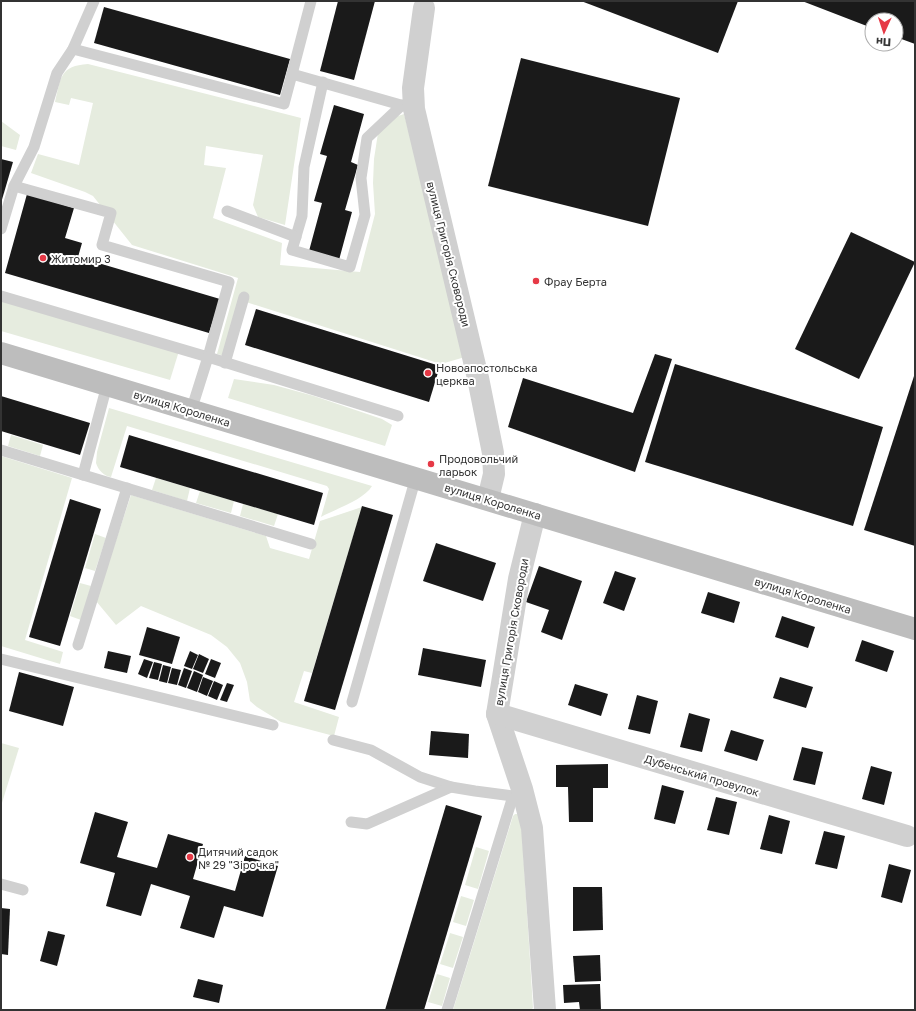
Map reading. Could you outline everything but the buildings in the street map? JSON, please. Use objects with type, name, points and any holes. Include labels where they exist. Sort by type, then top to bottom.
[{"type":"street","name":"вулиця Григорія Сковороди","points":[[424,8],[413,88],[408,107],[478,378],[491,445],[494,474],[488,499]]},
{"type":"street","name":"вулиця Короленка","points":[[1,353],[416,477],[915,629]]},
{"type":"street","name":"вулиця Григорія Сковороди","points":[[535,514],[519,580],[497,714],[517,792],[532,828],[544,1010]]},
{"type":"street","name":"Дубенський провулок","points":[[497,714],[907,836]]},
{"type":"lane","points":[[1,230],[3,214],[14,186],[34,147],[56,74],[73,49],[94,1]]},
{"type":"lane","points":[[73,49],[284,104],[311,1]]},
{"type":"lane","points":[[292,74],[408,107]]},
{"type":"lane","points":[[324,82],[304,167],[302,216],[292,250],[350,266],[365,215],[361,178],[367,138],[408,107]]},
{"type":"lane","points":[[14,186],[111,213],[102,245],[229,282],[191,411]]},
{"type":"lane","points":[[227,211],[296,237]]},
{"type":"lane","points":[[1,296],[208,357],[398,416]]},
{"type":"lane","points":[[225,363],[244,297]]},
{"type":"lane","points":[[84,475],[108,385]]},
{"type":"lane","points":[[1,450],[312,544]]},
{"type":"lane","points":[[352,702],[416,477]]},
{"type":"lane","points":[[78,646],[127,488]]},
{"type":"lane","points":[[1,658],[273,725]]},
{"type":"lane","points":[[333,740],[371,750],[420,776],[451,787],[475,791],[517,792],[447,1010]]},
{"type":"lane","points":[[351,822],[367,824],[451,787]]},
{"type":"lane","points":[[1,884],[23,890]]},
{"type":"shaded area","points":[[88,64],[301,118],[285,225],[258,217],[253,205],[263,155],[206,146],[204,165],[226,168],[213,218],[282,243],[280,265],[360,272],[375,214],[373,183],[374,159],[378,133],[395,117],[404,114],[441,253],[465,357],[441,364],[246,302],[229,357],[217,354],[238,278],[132,245],[93,196],[31,173],[38,154],[79,165],[93,103],[71,98],[69,105],[55,102],[63,74],[72,67]]},
{"type":"shaded area","points":[[1,121],[20,135],[16,150],[1,146]]},
{"type":"shaded area","points":[[1,300],[179,351],[170,380],[1,331]]},
{"type":"shaded area","points":[[234,379],[274,385],[314,396],[382,419],[392,425],[385,446],[228,398]]},
{"type":"shaded area","points":[[109,408],[372,486],[363,496],[321,517],[329,489],[327,486],[127,426],[111,477],[102,472],[96,463],[97,452]]},
{"type":"shaded area","points":[[11,435],[43,445],[40,456],[8,446]]},
{"type":"shaded area","points":[[1,456],[72,478],[25,640],[63,652],[60,664],[1,646]]},
{"type":"shaded area","points":[[156,478],[190,488],[187,501],[152,490]]},
{"type":"shaded area","points":[[200,491],[234,501],[231,513],[196,503]]},
{"type":"shaded area","points":[[131,495],[266,536],[270,548],[309,559],[320,521],[362,507],[312,673],[304,671],[294,702],[339,717],[334,736],[281,722],[257,707],[250,701],[247,682],[240,663],[227,647],[211,635],[141,606],[116,625],[96,601]]},
{"type":"shaded area","points":[[243,504],[278,514],[274,526],[240,516]]},
{"type":"shaded area","points":[[95,534],[106,538],[95,571],[85,568]]},
{"type":"shaded area","points":[[80,583],[91,586],[81,620],[70,616]]},
{"type":"shaded area","points":[[1,743],[19,748],[1,806]]},
{"type":"shaded area","points":[[515,814],[521,817],[533,1008],[531,1010],[453,1010],[513,816]]},
{"type":"shaded area","points":[[476,847],[489,851],[478,889],[465,885]]},
{"type":"shaded area","points":[[461,896],[474,900],[466,926],[453,922]]},
{"type":"shaded area","points":[[450,933],[463,937],[453,968],[440,964]]},
{"type":"shaded area","points":[[437,974],[450,978],[442,1006],[428,1002]]},
{"type":"place","name":"Житомир 3","points":[[43,258]]},
{"type":"place","name":"Фрау Берта","points":[[536,281]]},
{"type":"place","name":"Новоапостольська церква","points":[[428,373]]},
{"type":"place","name":"Продовольчий ларьок","points":[[431,464]]},
{"type":"place","name":"Дитячий садок № 29 \"Зірочка\"","points":[[190,857]]}]
